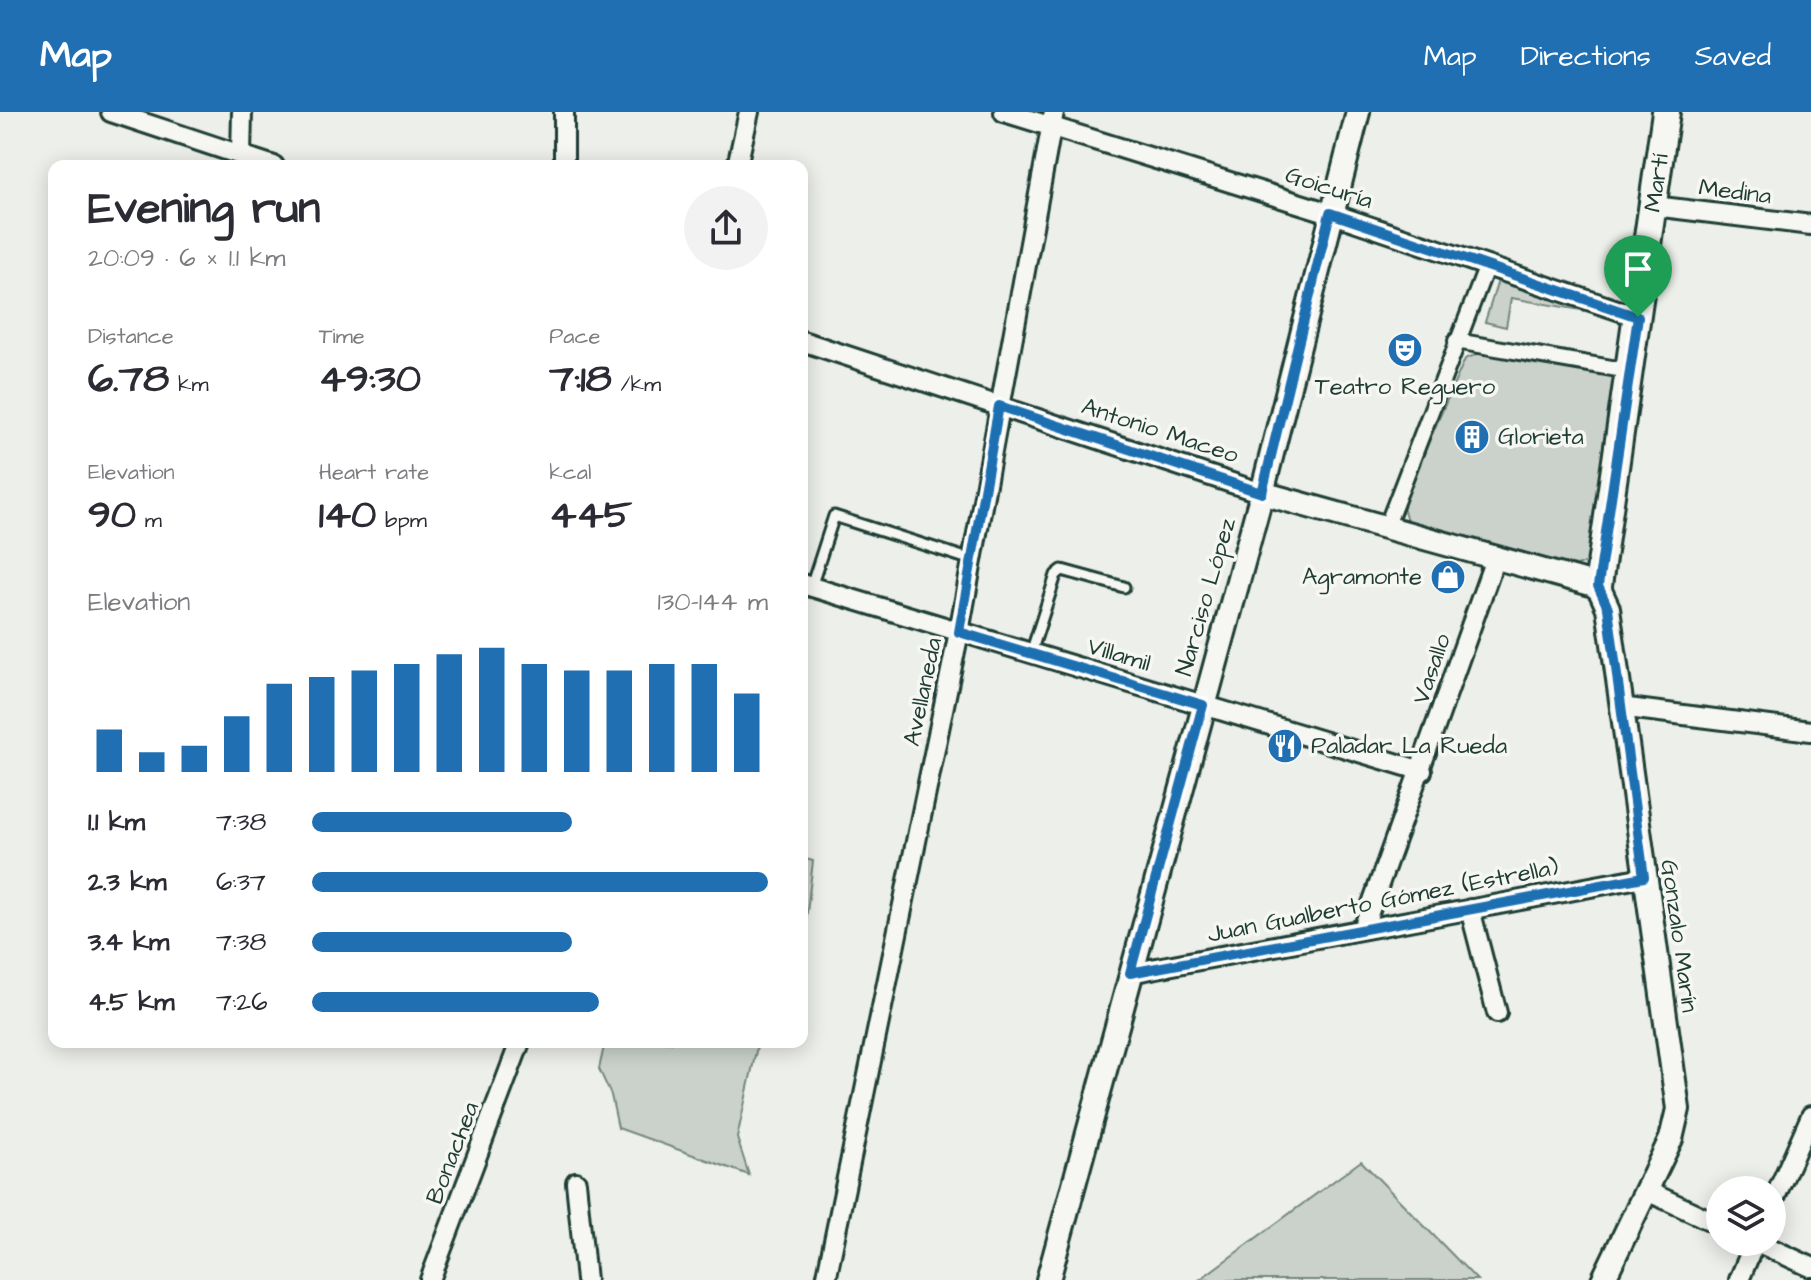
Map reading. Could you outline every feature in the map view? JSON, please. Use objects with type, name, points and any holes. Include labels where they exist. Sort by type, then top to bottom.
[{"type":"main road","name":"Martí","points":[[1598,586],[1666,112]]},
{"type":"street","points":[[111,112],[256,160]]},
{"type":"street","points":[[241,155],[242,112]]},
{"type":"street","points":[[564,112],[564,160]]},
{"type":"street","points":[[738,160],[749,112]]},
{"type":"street","name":"Goicuría","points":[[1004,112],[1053,119],[1638,317]]},
{"type":"street","name":"Narciso López","points":[[1048,1280],[1262,493],[1330,213],[1358,112]]},
{"type":"street","name":"Avellaneda","points":[[826,1280],[959,632],[1053,119]]},
{"type":"street","name":"Medina","points":[[1654,206],[1811,225]]},
{"type":"street","points":[[1386,528],[1486,268]]},
{"type":"street","points":[[1456,341],[1629,371]]},
{"type":"street","name":"Antonio Maceo","points":[[808,343],[1262,493],[1598,586]]},
{"type":"street","name":"Vasallo","points":[[1363,929],[1422,771],[1495,559]]},
{"type":"street","name":"Villamil","points":[[808,586],[1422,771]]},
{"type":"street","name":"Gonzalo Marín","points":[[1598,586],[1608,608],[1678,1109],[1671,1139],[1603,1280]]},
{"type":"street","points":[[1620,707],[1811,731]]},
{"type":"street","name":"Juan Gualberto Gómez (Estrella)","points":[[1130,973],[1644,877]]},
{"type":"street","points":[[1470,909],[1497,1013]]},
{"type":"street","name":"Bonachea","points":[[430,1280],[518,1048]]},
{"type":"street","points":[[1784,1176],[1811,1116]]},
{"type":"street","points":[[576,1182],[586,1280]]},
{"type":"street","points":[[1645,1190],[1706,1218]]},
{"type":"street","points":[[1739,1280],[1750,1256]]},
{"type":"street","points":[[1786,1256],[1811,1267]]},
{"type":"lane","points":[[808,583],[834,516],[972,560]]},
{"type":"lane","points":[[1031,653],[1056,575],[1062,570],[1124,587]]},
{"type":"shaded area","points":[[1499,277],[1599,313],[1511,298],[1506,327],[1485,322]]},
{"type":"shaded area","points":[[1482,352],[1618,373],[1592,556],[1584,564],[1576,566],[1407,521],[1402,503],[1465,359]]},
{"type":"shaded area","points":[[808,860],[813,861],[808,904]]},
{"type":"shaded area","points":[[604,1048],[757,1048],[737,1138],[749,1175],[618,1128],[611,1095],[599,1069]]},
{"type":"shaded area","points":[[1361,1161],[1477,1280],[1199,1280]]},
{"type":"place","name":"Teatro Reguero","points":[[1405,350]]},
{"type":"place","name":"Glorieta","points":[[1472,437]]},
{"type":"place","name":"Agramonte","points":[[1448,577]]},
{"type":"place","name":"Paladar La Rueda","points":[[1285,746]]},
{"type":"route","points":[[1330,213],[1638,317],[1598,586],[1608,608],[1644,877],[1130,973],[1203,705],[959,632],[999,406],[1262,493],[1330,213]]}]
